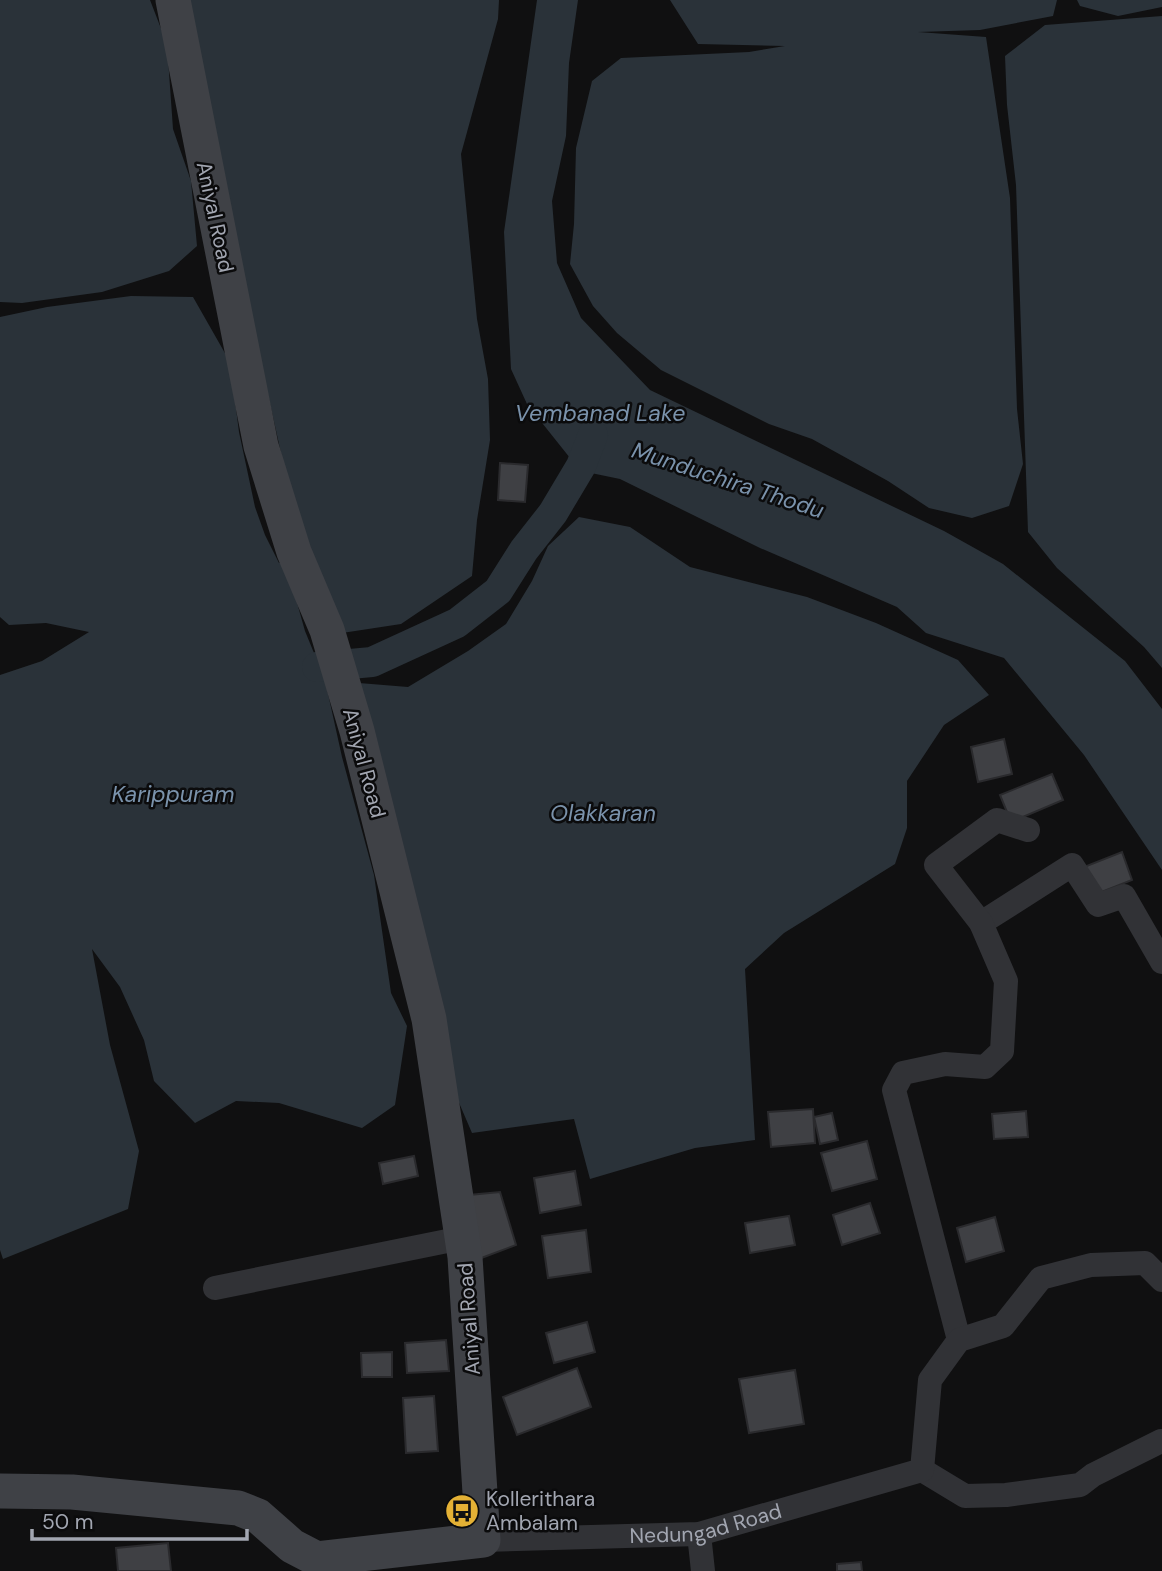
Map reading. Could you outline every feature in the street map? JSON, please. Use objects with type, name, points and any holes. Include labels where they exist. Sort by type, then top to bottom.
[{"type":"main road","name":"Aniyal Road","points":[[173,0],[261,446],[299,565],[327,630],[343,683],[429,1019],[462,1238],[483,1540]]},
{"type":"main road","name":"Nedungad Road","points":[[0,1491],[72,1492],[238,1508],[258,1516],[292,1546],[307,1565],[377,1562],[483,1540]]},
{"type":"street","points":[[959,1340],[894,1090],[903,1073],[945,1064],[985,1068],[1002,1051],[1006,981],[981,923],[936,865],[996,820],[1028,830]]},
{"type":"street","points":[[981,923],[1072,865],[1098,905],[1124,896],[1162,962]]},
{"type":"street","points":[[215,1288],[462,1238]]},
{"type":"street","points":[[1160,1441],[1093,1475],[1080,1485],[965,1496],[922,1470],[930,1380],[959,1340],[1003,1326],[1041,1278],[1091,1265],[1145,1264],[1162,1280]]},
{"type":"street","name":"Nedungad Road","points":[[483,1540],[699,1534],[922,1470]]},
{"type":"street","points":[[699,1534],[703,1571]]},
{"type":"water","points":[[0,0],[150,0],[167,44],[173,129],[191,181],[197,246],[169,271],[102,292],[22,303],[0,302]]},
{"type":"water","name":"Karippuram","points":[[185,0],[499,0],[498,19],[461,154],[477,319],[488,379],[490,440],[477,520],[472,576],[401,624],[342,633],[294,592],[305,631],[325,680],[342,757],[374,875],[391,993],[407,1026],[395,1105],[362,1128],[279,1103],[236,1101],[195,1123],[154,1081],[144,1040],[120,987],[92,949],[110,1045],[139,1151],[128,1209],[3,1259],[0,1250],[0,675],[42,661],[89,632],[46,623],[9,625],[0,617],[0,317],[47,307],[131,296],[193,297],[230,362],[239,432],[255,507],[265,535],[279,563],[309,549],[293,507]]},
{"type":"water","name":"Vembanad Lake","points":[[537,0],[578,0],[569,63],[566,136],[552,201],[557,263],[581,318],[650,390],[944,531],[1003,564],[1125,661],[1162,709],[1162,870],[1084,755],[1004,658],[926,633],[897,607],[760,548],[620,479],[591,473],[570,458],[527,404],[511,369],[504,232]]},
{"type":"water","points":[[670,0],[1057,0],[1053,16],[980,30],[918,32],[986,37],[1010,198],[1017,409],[1023,464],[1009,506],[972,518],[929,508],[888,481],[812,439],[769,424],[661,370],[617,333],[593,306],[570,264],[576,148],[592,81],[621,58],[749,52],[785,46],[698,44]]},
{"type":"water","points":[[1077,0],[1162,0],[1162,7],[1118,16],[1080,6]]},
{"type":"water","points":[[1162,16],[1162,668],[1144,647],[1057,568],[1028,532],[1016,185],[1007,105],[1005,56],[1045,25]]},
{"type":"water","name":"Olakkaran","points":[[579,517],[630,527],[690,567],[807,597],[876,623],[958,660],[989,695],[944,725],[907,781],[907,828],[895,864],[784,933],[745,969],[755,1140],[695,1148],[590,1179],[574,1119],[472,1133],[442,1063],[359,683],[408,687],[468,651],[506,624],[532,581],[548,546]]},
{"type":"building","points":[[500,463],[528,465],[525,502],[498,500]]},
{"type":"building","points":[[1004,739],[1012,774],[978,782],[971,747]]},
{"type":"building","points":[[1052,774],[1063,800],[1011,822],[1000,795]]},
{"type":"building","points":[[1122,852],[1132,880],[1094,895],[1084,867]]},
{"type":"building","points":[[813,1109],[815,1143],[771,1147],[768,1112]]},
{"type":"building","points":[[1026,1111],[1028,1137],[994,1139],[992,1114]]},
{"type":"building","points":[[832,1113],[838,1140],[820,1144],[814,1117]]},
{"type":"building","points":[[867,1141],[877,1179],[832,1191],[821,1153]]},
{"type":"building","points":[[414,1156],[418,1176],[383,1184],[379,1163]]},
{"type":"building","points":[[575,1171],[581,1205],[540,1213],[534,1178]]},
{"type":"building","points":[[500,1192],[516,1245],[476,1260],[469,1195]]},
{"type":"building","points":[[870,1203],[880,1233],[842,1245],[833,1215]]},
{"type":"building","points":[[789,1216],[795,1245],[750,1253],[745,1223]]},
{"type":"building","points":[[995,1217],[1004,1251],[966,1262],[957,1228]]},
{"type":"building","points":[[586,1230],[591,1272],[548,1278],[542,1236]]},
{"type":"building","points":[[587,1322],[595,1352],[554,1363],[546,1333]]},
{"type":"building","points":[[446,1340],[449,1371],[407,1373],[405,1343]]},
{"type":"building","points":[[392,1352],[392,1377],[362,1377],[361,1353]]},
{"type":"building","points":[[577,1368],[591,1407],[517,1435],[503,1397]]},
{"type":"building","points":[[795,1370],[804,1424],[749,1433],[739,1379]]},
{"type":"building","points":[[434,1396],[438,1451],[406,1453],[403,1398]]},
{"type":"building","points":[[168,1543],[171,1571],[118,1571],[116,1548]]},
{"type":"building","points":[[861,1562],[862,1571],[837,1571],[837,1564]]},
{"type":"waterway","points":[[317,667],[372,662],[457,623],[498,591],[524,550],[553,513],[581,466],[593,435]]},
{"type":"place","name":"Kollerithara Ambalam","points":[[462,1511]]},
{"type":"water label","name":"Munduchira Thodu","points":[[728,480]]}]
